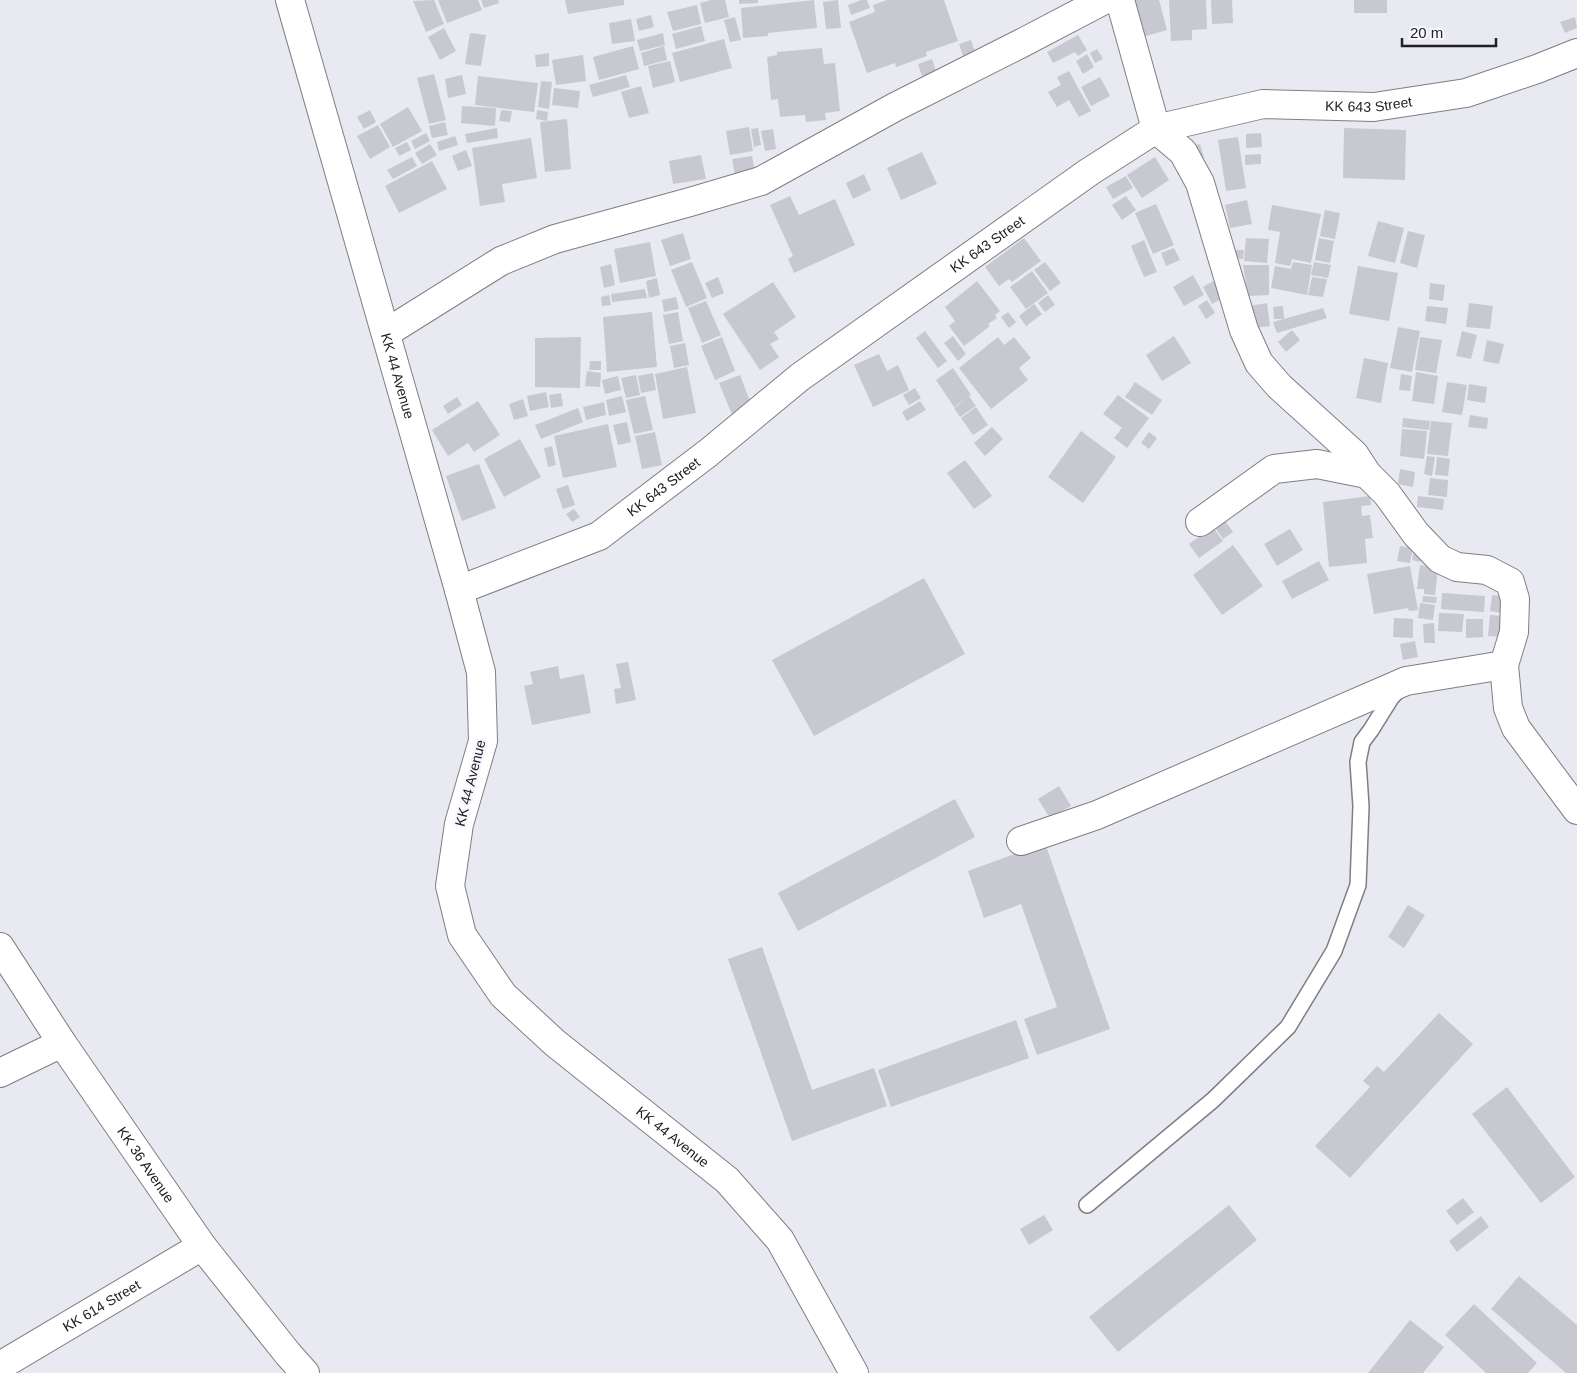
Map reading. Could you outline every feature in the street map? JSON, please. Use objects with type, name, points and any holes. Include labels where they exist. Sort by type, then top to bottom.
[{"type":"street","points":[[386,333],[501,261],[555,239],[761,181],[895,107],[1104,0]]},
{"type":"street","points":[[1120,0],[1156,129],[1183,152],[1200,182],[1244,330],[1259,363],[1279,386],[1354,454],[1367,474],[1387,494],[1416,534],[1440,559],[1457,567],[1487,570],[1510,582],[1516,599],[1514,632],[1504,665],[1508,708],[1516,728],[1577,810]]},
{"type":"street","name":"KK 44 Avenue","points":[[295,1],[481,672],[482,741],[459,824],[450,886],[462,935],[503,995],[555,1043],[728,1180],[780,1240],[854,1373]]},
{"type":"street","name":"KK 643 Street","points":[[459,590],[599,536],[708,453],[800,377],[1089,172],[1156,129],[1264,104],[1374,107],[1466,93],[1577,53]]},
{"type":"street","points":[[1200,522],[1274,469],[1317,464],[1367,474]]},
{"type":"street","points":[[1021,841],[1097,815],[1406,681],[1504,665]]},
{"type":"street","name":"KK 36 Avenue","points":[[0,948],[62,1043],[202,1246],[305,1373]]},
{"type":"street","points":[[0,977],[30,992]]},
{"type":"street","points":[[0,1072],[62,1043]]},
{"type":"street","name":"KK 614 Street","points":[[0,1366],[202,1246]]},
{"type":"lane","points":[[1087,1205],[1213,1100],[1288,1027],[1334,951],[1358,885],[1361,806],[1358,762],[1362,742],[1391,698],[1406,681]]},
{"type":"building","points":[[434,0],[444,24],[426,32],[413,1]]},
{"type":"building","points":[[438,0],[478,0],[482,10],[447,23]]},
{"type":"building","points":[[481,0],[498,0],[499,3],[484,8]]},
{"type":"building","points":[[565,0],[624,0],[624,5],[568,14]]},
{"type":"building","points":[[711,0],[725,0],[729,17],[705,23],[700,3]]},
{"type":"building","points":[[739,0],[758,0],[758,3],[739,4]]},
{"type":"building","points":[[814,0],[817,28],[768,33],[768,36],[743,38],[741,8]]},
{"type":"building","points":[[838,0],[841,28],[826,29],[823,2]]},
{"type":"building","points":[[861,0],[867,0],[870,8],[851,15],[848,5]]},
{"type":"building","points":[[887,0],[944,0],[958,41],[926,52],[927,56],[896,67],[895,63],[867,73],[849,22],[875,12],[873,5]]},
{"type":"building","points":[[1133,0],[1159,0],[1167,30],[1143,37]]},
{"type":"building","points":[[1169,0],[1206,0],[1207,29],[1192,30],[1192,40],[1171,41]]},
{"type":"building","points":[[1211,0],[1232,0],[1233,23],[1212,24]]},
{"type":"building","points":[[1354,0],[1387,0],[1387,13],[1354,13]]},
{"type":"building","points":[[697,5],[701,24],[673,31],[667,12]]},
{"type":"building","points":[[651,15],[654,27],[639,31],[636,19]]},
{"type":"building","points":[[735,17],[741,40],[730,42],[724,20]]},
{"type":"building","points":[[1575,17],[1577,28],[1565,33],[1560,22]]},
{"type":"building","points":[[631,19],[635,41],[612,44],[609,23]]},
{"type":"building","points":[[701,26],[705,41],[676,49],[672,34]]},
{"type":"building","points":[[444,28],[456,51],[440,60],[428,37]]},
{"type":"building","points":[[470,33],[486,35],[481,66],[465,64]]},
{"type":"building","points":[[663,33],[665,45],[640,51],[637,40]]},
{"type":"building","points":[[1078,35],[1087,50],[1078,56],[1075,52],[1053,63],[1047,52]]},
{"type":"building","points":[[724,39],[732,68],[680,82],[672,53]]},
{"type":"building","points":[[971,40],[975,52],[963,56],[959,44]]},
{"type":"building","points":[[633,46],[639,69],[599,80],[593,57]]},
{"type":"building","points":[[664,46],[667,60],[644,66],[641,53]]},
{"type":"building","points":[[822,48],[824,64],[835,63],[840,111],[825,113],[826,120],[806,122],[805,115],[780,117],[778,99],[771,100],[767,57],[777,55],[777,52]]},
{"type":"building","points":[[1097,49],[1103,59],[1095,63],[1090,53]]},
{"type":"building","points":[[549,53],[549,66],[536,67],[535,55]]},
{"type":"building","points":[[1087,54],[1094,67],[1083,74],[1076,61]]},
{"type":"building","points":[[583,55],[586,81],[556,85],[552,60]]},
{"type":"building","points":[[932,59],[936,71],[922,76],[918,64]]},
{"type":"building","points":[[670,61],[675,82],[653,88],[648,66]]},
{"type":"building","points":[[1069,71],[1091,111],[1079,117],[1069,100],[1057,107],[1048,92],[1061,85],[1057,77]]},
{"type":"building","points":[[434,74],[446,120],[429,124],[417,78]]},
{"type":"building","points":[[462,75],[466,94],[448,98],[445,79]]},
{"type":"building","points":[[626,75],[630,87],[593,97],[589,85]]},
{"type":"building","points":[[478,76],[538,83],[534,112],[475,105]]},
{"type":"building","points":[[1100,77],[1110,96],[1091,106],[1081,87]]},
{"type":"building","points":[[541,81],[552,82],[549,109],[538,107]]},
{"type":"building","points":[[641,86],[649,113],[629,118],[621,92]]},
{"type":"building","points":[[554,88],[580,91],[578,108],[552,105]]},
{"type":"building","points":[[462,106],[496,108],[495,126],[461,123]]},
{"type":"building","points":[[408,107],[422,131],[393,147],[380,124]]},
{"type":"building","points":[[370,110],[376,122],[364,129],[357,117]]},
{"type":"building","points":[[501,110],[512,111],[510,122],[499,121]]},
{"type":"building","points":[[537,110],[548,112],[547,121],[536,119]]},
{"type":"building","points":[[567,119],[571,169],[545,172],[540,122]]},
{"type":"building","points":[[445,122],[448,135],[432,138],[429,126]]},
{"type":"building","points":[[378,125],[390,147],[370,159],[357,136]]},
{"type":"building","points":[[749,127],[753,151],[730,155],[726,131]]},
{"type":"building","points":[[497,128],[498,138],[467,143],[465,134]]},
{"type":"building","points":[[758,128],[761,145],[754,147],[751,129]]},
{"type":"building","points":[[1344,128],[1406,130],[1405,180],[1343,178]]},
{"type":"building","points":[[773,129],[776,149],[765,151],[761,131]]},
{"type":"building","points":[[426,133],[430,141],[415,149],[411,141]]},
{"type":"building","points":[[1261,133],[1262,147],[1246,148],[1246,134]]},
{"type":"building","points":[[455,136],[458,145],[439,151],[437,142]]},
{"type":"building","points":[[1238,137],[1246,188],[1226,191],[1218,140]]},
{"type":"building","points":[[531,138],[537,178],[502,184],[505,202],[480,206],[472,148]]},
{"type":"building","points":[[407,142],[411,150],[399,156],[395,148]]},
{"type":"building","points":[[430,144],[437,155],[422,164],[415,153]]},
{"type":"building","points":[[1200,144],[1204,158],[1195,160],[1191,146]]},
{"type":"building","points":[[466,150],[472,166],[458,171],[452,156]]},
{"type":"building","points":[[922,152],[937,184],[901,200],[887,168]]},
{"type":"building","points":[[1261,154],[1261,164],[1245,165],[1245,155]]},
{"type":"building","points":[[701,155],[706,179],[673,184],[669,161]]},
{"type":"building","points":[[752,156],[755,171],[735,175],[732,159]]},
{"type":"building","points":[[412,157],[417,166],[393,179],[387,170]]},
{"type":"building","points":[[1155,157],[1169,180],[1142,198],[1127,175]]},
{"type":"building","points":[[432,161],[447,189],[399,213],[385,186]]},
{"type":"building","points":[[864,174],[871,190],[853,199],[846,183]]},
{"type":"building","points":[[1126,176],[1133,188],[1113,199],[1106,187]]},
{"type":"building","points":[[790,196],[799,215],[835,199],[855,245],[794,273],[788,259],[793,256],[770,205]]},
{"type":"building","points":[[1126,196],[1136,210],[1122,220],[1112,205]]},
{"type":"building","points":[[1247,200],[1252,224],[1230,228],[1225,205]]},
{"type":"building","points":[[1156,204],[1174,245],[1153,254],[1135,213]]},
{"type":"building","points":[[1272,205],[1321,214],[1311,263],[1292,259],[1290,266],[1275,263],[1280,232],[1268,230]]},
{"type":"building","points":[[1325,210],[1340,213],[1335,239],[1320,236]]},
{"type":"building","points":[[1378,221],[1404,228],[1395,263],[1368,256]]},
{"type":"building","points":[[1408,231],[1425,235],[1417,268],[1400,263]]},
{"type":"building","points":[[683,233],[691,259],[670,266],[661,240]]},
{"type":"building","points":[[1024,238],[1041,261],[1012,282],[1009,279],[999,286],[985,267]]},
{"type":"building","points":[[1246,238],[1269,239],[1267,263],[1244,261]]},
{"type":"building","points":[[1319,238],[1334,241],[1330,263],[1315,260]]},
{"type":"building","points":[[1144,240],[1157,272],[1144,277],[1131,246]]},
{"type":"building","points":[[650,242],[656,276],[620,283],[614,249]]},
{"type":"building","points":[[1174,248],[1180,260],[1166,266],[1161,253]]},
{"type":"building","points":[[1231,250],[1244,250],[1243,259],[1231,258]]},
{"type":"building","points":[[692,262],[707,298],[686,307],[671,270]]},
{"type":"building","points":[[1045,262],[1061,283],[1050,291],[1034,270]]},
{"type":"building","points":[[1293,262],[1312,265],[1307,295],[1271,288],[1275,266],[1291,269]]},
{"type":"building","points":[[1314,262],[1331,265],[1328,278],[1311,275]]},
{"type":"building","points":[[611,264],[615,285],[604,288],[600,267]]},
{"type":"building","points":[[1243,265],[1269,265],[1269,295],[1248,296]]},
{"type":"building","points":[[1358,266],[1398,273],[1389,321],[1349,314]]},
{"type":"building","points":[[1032,271],[1048,293],[1026,309],[1010,287]]},
{"type":"building","points":[[1193,275],[1204,295],[1184,306],[1173,287]]},
{"type":"building","points":[[718,277],[724,293],[712,298],[705,283]]},
{"type":"building","points":[[1312,277],[1327,279],[1323,297],[1308,295]]},
{"type":"building","points":[[657,278],[660,295],[649,298],[646,281]]},
{"type":"building","points":[[1219,278],[1228,295],[1212,304],[1203,287]]},
{"type":"building","points":[[977,281],[1000,311],[995,315],[997,318],[988,324],[990,326],[964,346],[949,326],[955,321],[945,307]]},
{"type":"building","points":[[773,282],[796,317],[774,332],[779,339],[770,344],[779,357],[760,370],[723,314]]},
{"type":"building","points":[[1430,283],[1445,285],[1443,301],[1429,299]]},
{"type":"building","points":[[645,289],[647,298],[612,302],[611,294]]},
{"type":"building","points":[[609,295],[611,305],[602,306],[601,297]]},
{"type":"building","points":[[1048,295],[1055,305],[1045,312],[1038,303]]},
{"type":"building","points":[[676,297],[679,309],[664,312],[662,300]]},
{"type":"building","points":[[1207,300],[1215,313],[1206,319],[1198,306]]},
{"type":"building","points":[[706,301],[721,335],[702,343],[688,308]]},
{"type":"building","points":[[1267,303],[1270,326],[1253,328],[1249,306]]},
{"type":"building","points":[[1469,303],[1493,306],[1490,329],[1466,327]]},
{"type":"building","points":[[1034,304],[1042,314],[1026,326],[1019,316]]},
{"type":"building","points":[[1283,306],[1284,319],[1274,319],[1273,307]]},
{"type":"building","points":[[1427,306],[1448,308],[1446,324],[1425,321]]},
{"type":"building","points":[[1323,308],[1327,318],[1277,333],[1273,322]]},
{"type":"building","points":[[652,312],[657,367],[607,372],[603,317]]},
{"type":"building","points":[[678,312],[683,341],[669,344],[663,315]]},
{"type":"building","points":[[1008,312],[1016,322],[1009,328],[1001,317]]},
{"type":"building","points":[[1398,327],[1420,331],[1412,372],[1390,368]]},
{"type":"building","points":[[1292,330],[1300,340],[1286,352],[1278,342]]},
{"type":"building","points":[[925,331],[947,361],[938,368],[916,338]]},
{"type":"building","points":[[1462,331],[1477,335],[1471,359],[1456,356]]},
{"type":"building","points":[[953,336],[966,354],[958,361],[944,343]]},
{"type":"building","points":[[1174,336],[1191,363],[1162,381],[1146,355]]},
{"type":"building","points":[[581,337],[580,388],[535,387],[535,338]]},
{"type":"building","points":[[722,337],[735,371],[715,380],[701,346]]},
{"type":"building","points":[[998,337],[1004,345],[1014,337],[1031,358],[1019,368],[1028,380],[991,409],[959,368]]},
{"type":"building","points":[[1420,337],[1442,340],[1436,373],[1415,370]]},
{"type":"building","points":[[1487,340],[1504,344],[1499,364],[1483,361]]},
{"type":"building","points":[[685,343],[689,365],[674,368],[670,346]]},
{"type":"building","points":[[879,354],[887,371],[898,365],[909,390],[873,407],[854,365]]},
{"type":"building","points":[[1364,358],[1388,363],[1381,403],[1356,398]]},
{"type":"building","points":[[590,361],[601,361],[601,370],[589,370]]},
{"type":"building","points":[[687,367],[696,413],[663,419],[655,374]]},
{"type":"building","points":[[953,368],[976,406],[960,417],[954,408],[968,397],[954,407],[936,380]]},
{"type":"building","points":[[587,371],[601,373],[600,387],[585,386]]},
{"type":"building","points":[[1416,372],[1438,376],[1434,404],[1412,401]]},
{"type":"building","points":[[653,373],[656,390],[641,393],[638,376]]},
{"type":"building","points":[[1401,374],[1412,376],[1410,391],[1399,390]]},
{"type":"building","points":[[636,375],[640,395],[626,398],[621,378]]},
{"type":"building","points":[[740,375],[753,409],[733,417],[719,383]]},
{"type":"building","points":[[618,376],[621,390],[605,394],[602,380]]},
{"type":"building","points":[[1135,382],[1162,400],[1152,415],[1125,397]]},
{"type":"building","points":[[1447,382],[1467,385],[1462,415],[1442,412]]},
{"type":"building","points":[[1469,384],[1487,387],[1485,403],[1467,400]]},
{"type":"building","points":[[915,388],[921,398],[909,405],[903,395]]},
{"type":"building","points":[[546,392],[549,407],[530,411],[527,396]]},
{"type":"building","points":[[561,393],[563,406],[551,408],[549,395]]},
{"type":"building","points":[[1118,395],[1149,418],[1127,448],[1114,438],[1122,428],[1103,414]]},
{"type":"building","points":[[622,396],[626,412],[609,416],[606,400]]},
{"type":"building","points":[[645,396],[653,430],[634,434],[626,400]]},
{"type":"building","points":[[457,397],[462,405],[448,414],[443,406]]},
{"type":"building","points":[[523,399],[528,416],[514,420],[509,404]]},
{"type":"building","points":[[478,401],[500,435],[474,452],[468,443],[448,456],[432,430]]},
{"type":"building","points":[[920,401],[926,410],[907,421],[902,412]]},
{"type":"building","points":[[604,402],[606,415],[586,420],[583,407]]},
{"type":"building","points":[[976,407],[988,425],[973,435],[961,418]]},
{"type":"building","points":[[578,408],[583,422],[541,439],[535,425]]},
{"type":"building","points":[[1470,415],[1488,418],[1487,429],[1468,427]]},
{"type":"building","points":[[1403,418],[1430,421],[1429,430],[1402,427]]},
{"type":"building","points":[[1431,421],[1452,423],[1448,456],[1427,454]]},
{"type":"building","points":[[627,422],[631,442],[618,445],[613,425]]},
{"type":"building","points":[[608,424],[617,467],[563,478],[554,436]]},
{"type":"building","points":[[992,427],[1003,439],[985,456],[974,443]]},
{"type":"building","points":[[1402,429],[1427,431],[1424,459],[1400,456]]},
{"type":"building","points":[[1081,431],[1116,457],[1083,503],[1048,477]]},
{"type":"building","points":[[655,432],[662,465],[642,469],[635,436]]},
{"type":"building","points":[[1149,432],[1157,438],[1149,449],[1141,443]]},
{"type":"building","points":[[520,439],[541,477],[504,497],[484,459]]},
{"type":"building","points":[[552,446],[556,465],[548,467],[544,448]]},
{"type":"building","points":[[1427,456],[1435,457],[1432,476],[1424,474]]},
{"type":"building","points":[[1437,457],[1450,459],[1448,476],[1435,475]]},
{"type":"building","points":[[965,460],[992,496],[974,509],[947,473]]},
{"type":"building","points":[[479,464],[496,508],[462,521],[446,476]]},
{"type":"building","points":[[1400,469],[1415,472],[1413,487],[1398,484]]},
{"type":"building","points":[[1430,478],[1448,480],[1447,497],[1428,495]]},
{"type":"building","points":[[568,485],[575,505],[563,509],[556,489]]},
{"type":"building","points":[[1370,496],[1371,505],[1361,506],[1362,516],[1370,515],[1373,538],[1365,539],[1367,563],[1329,567],[1323,502]]},
{"type":"building","points":[[1418,496],[1444,499],[1443,510],[1417,507]]},
{"type":"building","points":[[574,509],[580,517],[572,522],[566,514]]},
{"type":"building","points":[[1224,519],[1233,532],[1223,539],[1214,526]]},
{"type":"building","points":[[1213,527],[1223,541],[1199,558],[1189,544]]},
{"type":"building","points":[[1290,529],[1303,550],[1277,566],[1264,544]]},
{"type":"building","points":[[1233,545],[1263,586],[1222,615],[1193,575]]},
{"type":"building","points":[[1400,546],[1413,548],[1410,563],[1397,561]]},
{"type":"building","points":[[1415,547],[1423,548],[1420,562],[1412,560]]},
{"type":"building","points":[[1319,561],[1329,580],[1292,599],[1282,581]]},
{"type":"building","points":[[1420,565],[1438,568],[1435,595],[1424,594],[1424,589],[1417,589]]},
{"type":"building","points":[[1410,566],[1418,610],[1409,611],[1408,608],[1374,614],[1367,574]]},
{"type":"building","points":[[924,578],[965,654],[814,736],[772,660]]},
{"type":"building","points":[[1442,593],[1485,596],[1484,612],[1441,609]]},
{"type":"building","points":[[1492,595],[1503,596],[1502,613],[1490,611]]},
{"type":"building","points":[[1423,596],[1437,597],[1436,603],[1422,602]]},
{"type":"building","points":[[1420,603],[1435,605],[1433,620],[1418,618]]},
{"type":"building","points":[[1439,613],[1464,614],[1462,632],[1438,631]]},
{"type":"building","points":[[1490,615],[1504,616],[1501,637],[1488,636]]},
{"type":"building","points":[[1394,618],[1413,619],[1413,638],[1393,637]]},
{"type":"building","points":[[1466,619],[1483,619],[1483,637],[1466,638]]},
{"type":"building","points":[[1434,623],[1435,643],[1424,643],[1423,624]]},
{"type":"building","points":[[1415,641],[1418,657],[1403,660],[1400,644]]},
{"type":"building","points":[[628,662],[636,700],[616,704],[614,689],[621,688],[616,664]]},
{"type":"building","points":[[558,666],[560,679],[584,674],[591,713],[532,725],[524,686],[533,684],[530,672]]},
{"type":"building","points":[[1059,786],[1071,806],[1050,818],[1038,799]]},
{"type":"building","points":[[955,799],[975,837],[798,931],[778,893]]},
{"type":"building","points":[[1045,843],[1110,1029],[1037,1055],[1024,1019],[1057,1007],[1021,904],[984,918],[968,871]]},
{"type":"building","points":[[1408,905],[1425,915],[1404,948],[1388,937]]},
{"type":"building","points":[[762,947],[812,1090],[874,1068],[887,1106],[792,1141],[728,959]]},
{"type":"building","points":[[1439,1013],[1473,1044],[1350,1178],[1315,1146],[1370,1087],[1363,1081],[1377,1066],[1384,1072]]},
{"type":"building","points":[[1016,1020],[1029,1058],[891,1107],[878,1070]]},
{"type":"building","points":[[1507,1087],[1575,1177],[1541,1203],[1472,1114]]},
{"type":"building","points":[[1463,1198],[1474,1212],[1457,1225],[1446,1211]]},
{"type":"building","points":[[1229,1205],[1257,1240],[1118,1352],[1089,1317]]},
{"type":"building","points":[[1044,1215],[1053,1230],[1029,1245],[1020,1229]]},
{"type":"building","points":[[1481,1216],[1489,1227],[1457,1252],[1449,1241]]},
{"type":"building","points":[[1519,1276],[1577,1325],[1577,1373],[1566,1373],[1491,1309]]},
{"type":"building","points":[[1474,1304],[1537,1363],[1528,1373],[1486,1373],[1445,1335]]},
{"type":"building","points":[[1410,1320],[1444,1347],[1423,1373],[1368,1373]]}]
